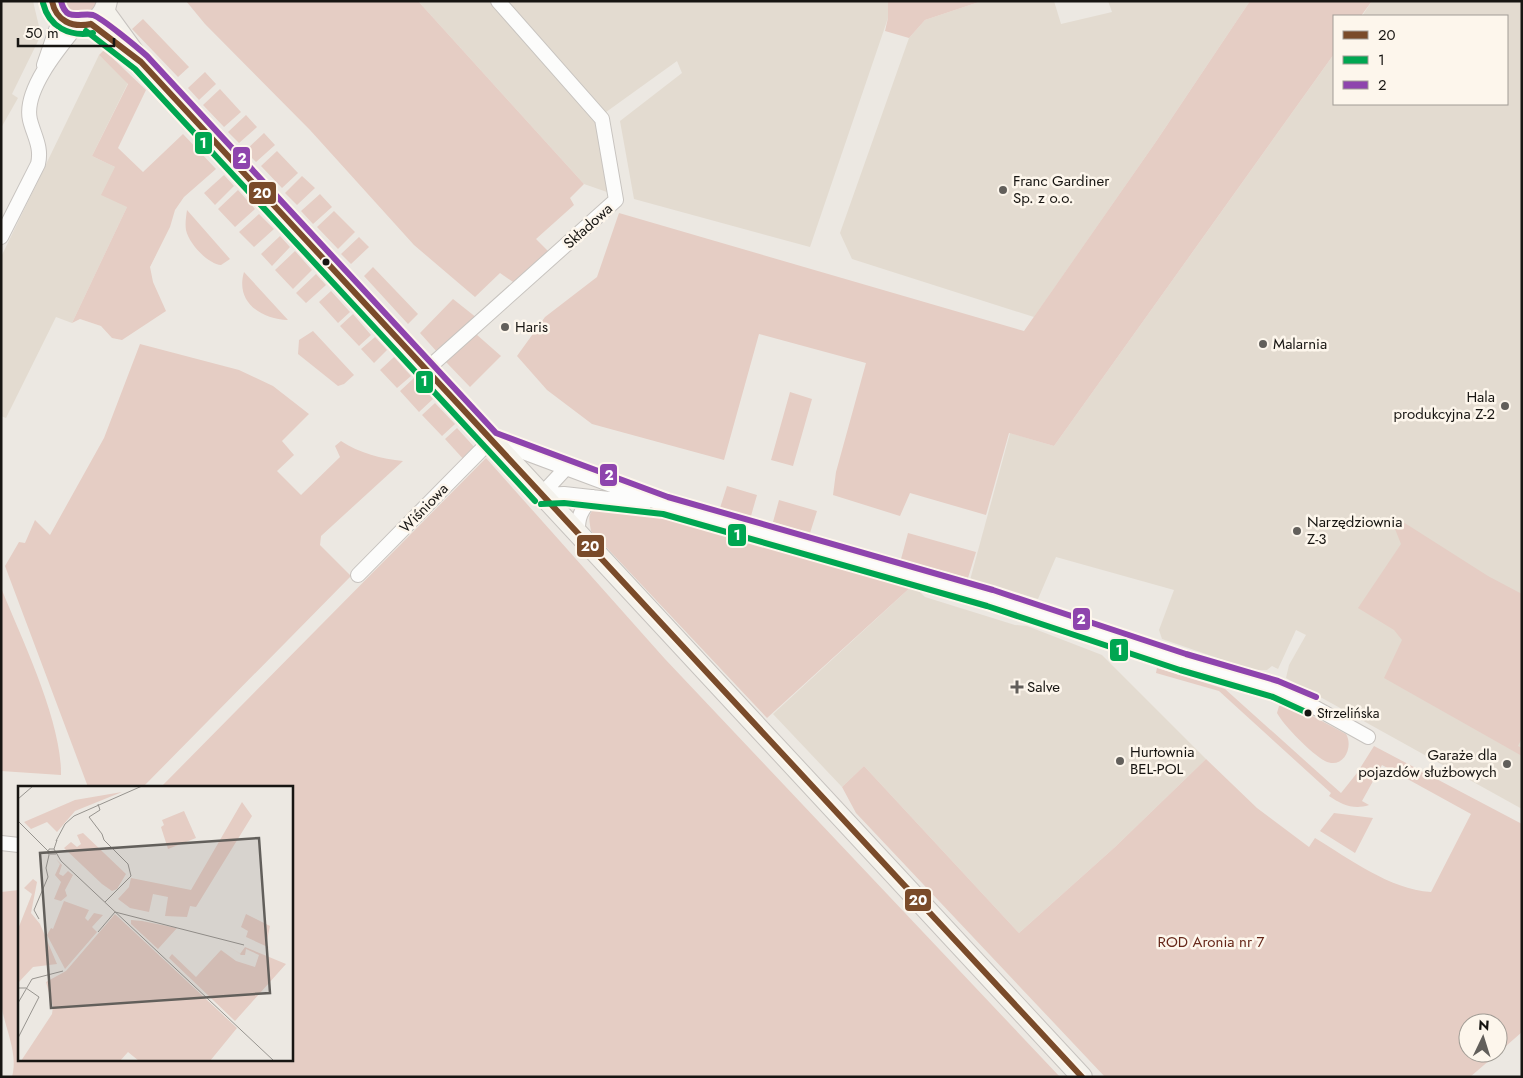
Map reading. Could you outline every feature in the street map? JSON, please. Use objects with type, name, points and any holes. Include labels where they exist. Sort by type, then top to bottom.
[{"type":"main road","points":[[82,14],[140,62],[1082,1077]]},
{"type":"street","name":"Składowa","points":[[426,370],[616,200],[602,119],[498,1]]},
{"type":"street","points":[[1,237],[38,164],[41,152],[30,120],[28,105],[32,91],[82,14]]},
{"type":"street","points":[[491,440],[665,505],[990,598],[1183,662],[1276,690],[1298,698],[1368,737]]},
{"type":"street","name":"Wiśniowa","points":[[358,575],[491,440]]},
{"type":"street","points":[[541,495],[566,467]]},
{"type":"street","points":[[541,495],[593,497],[665,505]]},
{"type":"street","points":[[578,535],[577,519],[582,508],[593,497]]},
{"type":"street","points":[[1,843],[18,845]]},
{"type":"shaded area","points":[[1,1],[33,1],[41,35],[12,94],[18,98],[1,128]]},
{"type":"shaded area","points":[[418,1],[888,1],[888,18],[810,247],[634,199],[620,121],[682,73],[677,61],[595,120],[607,192],[584,184]]},
{"type":"shaded area","name":"Franc Gardiner Sp. z o.o.","points":[[982,1],[1054,1],[1061,24],[1112,12],[1108,1],[1250,1],[1155,143],[1034,317],[852,259],[840,233],[909,38],[925,20]]},
{"type":"shaded area","points":[[1372,1],[1522,1],[1522,809],[1286,678],[1289,665],[1306,635],[1296,630],[1278,669],[1272,666],[1267,670],[1253,670],[1162,639],[1159,630],[1174,590],[1056,557],[1038,599],[970,580],[1010,433],[1054,446],[1333,55],[1333,105],[1508,105],[1508,15],[1363,15]]},
{"type":"shaded area","points":[[99,55],[128,83],[92,156],[115,167],[127,207],[72,323],[56,317],[6,418],[1,416],[1,257]]},
{"type":"shaded area","points":[[913,585],[925,597],[1015,625],[1027,626],[1102,655],[1206,759],[1115,847],[1019,933],[864,766],[842,787],[773,714]]},
{"type":"green space","points":[[63,1],[98,1],[95,7],[82,15],[72,14]]},
{"type":"green space","points":[[186,1],[418,1],[584,184],[570,198],[574,205],[536,239],[550,253],[516,284],[500,273],[475,297],[414,245],[310,130],[205,24]]},
{"type":"green space","points":[[888,1],[982,1],[925,20],[909,38],[885,31],[888,18]]},
{"type":"green space","points":[[1250,1],[1372,1],[1362,15],[1333,15],[1333,55],[1054,446],[1009,433],[986,515],[910,493],[900,516],[833,495],[836,472],[866,363],[759,334],[724,460],[592,424],[547,390],[517,356],[545,317],[597,277],[619,213],[1024,331],[1155,143]]},
{"type":"green space","points":[[143,19],[189,67],[178,77],[132,29]]},
{"type":"green space","points":[[104,50],[146,90],[118,148],[143,172],[183,134],[216,169],[184,197],[175,210],[170,227],[150,267],[153,282],[166,311],[122,340],[112,338],[101,326],[80,319],[72,323],[127,207],[101,195],[115,167],[92,156],[128,84],[99,55]]},
{"type":"green space","points":[[205,72],[216,84],[199,100],[188,88]]},
{"type":"green space","points":[[220,89],[241,112],[224,127],[203,105]]},
{"type":"green space","points":[[246,115],[257,127],[239,143],[228,132]]},
{"type":"green space","points":[[264,133],[275,145],[256,162],[245,151]]},
{"type":"green space","points":[[277,151],[298,173],[282,188],[261,166]]},
{"type":"green space","points":[[224,175],[234,186],[215,205],[204,193]]},
{"type":"green space","points":[[302,176],[315,188],[297,205],[285,193]]},
{"type":"green space","points":[[238,190],[255,209],[235,227],[218,209]]},
{"type":"green space","points":[[320,194],[332,207],[313,224],[301,211]]},
{"type":"green space","points":[[187,210],[230,259],[221,265],[216,264],[195,247],[186,230]]},
{"type":"green space","points":[[334,211],[355,232],[338,249],[317,227]]},
{"type":"green space","points":[[259,214],[274,229],[254,247],[239,232]]},
{"type":"green space","points":[[280,236],[290,247],[272,266],[261,254]]},
{"type":"green space","points":[[359,237],[369,247],[351,264],[341,254]]},
{"type":"green space","points":[[295,251],[312,270],[293,289],[275,270]]},
{"type":"green space","points":[[373,267],[418,314],[408,324],[364,276]]},
{"type":"green space","points":[[244,272],[288,320],[268,316],[253,307],[243,292]]},
{"type":"green space","points":[[316,274],[326,285],[306,303],[296,293]]},
{"type":"green space","points":[[331,291],[350,312],[338,323],[319,302]]},
{"type":"green space","points":[[453,299],[477,318],[438,353],[420,333]]},
{"type":"green space","points":[[353,314],[371,335],[359,346],[340,326]]},
{"type":"green space","points":[[313,331],[354,375],[344,384],[338,386],[298,354],[299,340]]},
{"type":"green space","points":[[476,334],[501,356],[470,387],[445,361]]},
{"type":"green space","points":[[375,337],[387,350],[374,363],[361,349]]},
{"type":"green space","points":[[140,344],[239,370],[273,386],[309,414],[282,441],[294,455],[277,471],[301,495],[340,457],[335,446],[341,441],[371,455],[403,461],[321,536],[320,545],[351,576],[144,786],[88,786],[5,566],[19,542],[25,543],[35,520],[50,535],[104,438]]},
{"type":"green space","points":[[394,357],[411,376],[397,388],[380,370]]},
{"type":"green space","points":[[414,378],[433,399],[419,412],[400,391]]},
{"type":"green space","points":[[790,392],[812,399],[793,466],[771,460]]},
{"type":"green space","points":[[435,403],[455,424],[442,436],[422,415]]},
{"type":"green space","points":[[457,428],[477,450],[466,462],[445,439]]},
{"type":"green space","points":[[486,458],[665,659],[1060,1077],[12,1077],[14,1058],[1,1001],[1,892],[18,890],[18,1060],[292,1060],[292,786],[162,786]]},
{"type":"green space","points":[[727,486],[757,495],[751,516],[720,508]]},
{"type":"green space","points":[[779,500],[817,511],[810,533],[773,522]]},
{"type":"green space","points":[[597,506],[633,508],[673,516],[913,585],[767,718],[591,531],[590,517]]},
{"type":"green space","points":[[1400,520],[1488,576],[1522,594],[1522,738],[1518,746],[1522,748],[1522,756],[1384,678],[1402,640],[1394,630],[1358,608],[1401,544],[1395,529]]},
{"type":"green space","points":[[908,533],[976,552],[968,578],[901,559]]},
{"type":"green space","points":[[1,588],[48,706],[60,754],[61,775],[1,771]]},
{"type":"green space","name":"ROD Aronia nr 7","points":[[1157,668],[1225,689],[1341,793],[1357,773],[1374,746],[1522,824],[1522,1032],[1508,1044],[1508,1013],[1458,1013],[1458,1063],[1486,1063],[1470,1077],[1105,1077],[856,813],[842,787],[864,766],[1019,933],[1115,847],[1206,759],[1257,808],[1309,847],[1315,838],[1356,864],[1385,879],[1415,890],[1431,892],[1471,814],[1382,765],[1362,801],[1369,805],[1353,807],[1339,802],[1329,796],[1331,793],[1219,691],[1156,673]]},
{"type":"green space","points":[[1285,704],[1292,705],[1346,734],[1349,745],[1348,751],[1342,760],[1331,763],[1325,761],[1299,739],[1277,713],[1279,706]]},
{"type":"green space","points":[[1334,813],[1373,818],[1355,853],[1320,831]]},
{"type":"transit line","name":"20","points":[[52,1],[57,14],[66,22],[77,25],[91,24]]},
{"type":"transit line","name":"2","points":[[61,1],[66,12],[74,15],[88,14],[98,17],[147,56],[496,433],[668,497],[993,590],[1186,654],[1278,681],[1316,697]]},
{"type":"transit line","name":"1","points":[[43,3],[50,18],[61,29],[68,32],[93,33]]},
{"type":"transit line","name":"20","points":[[91,24],[141,62],[1082,1077]]},
{"type":"transit line","name":"1","points":[[86,31],[135,69],[535,501]]},
{"type":"transit line","name":"1","points":[[541,504],[564,503],[663,514],[987,606],[1180,670],[1273,697],[1308,713]]},
{"type":"place","name":"Franc Gardiner Sp. z o.o.","points":[[1003,190]]},
{"type":"place","name":"Haris","points":[[505,327]]},
{"type":"place","name":"Malarnia","points":[[1263,344]]},
{"type":"place","name":"Hala produkcyjna Z-2","points":[[1505,406]]},
{"type":"place","name":"Narzędziownia Z-3","points":[[1297,531]]},
{"type":"place","name":"Salve","points":[[1017,687]]},
{"type":"place","name":"Strzelińska","points":[[1308,713]]},
{"type":"place","name":"Hurtownia BEL-POL","points":[[1120,761]]},
{"type":"place","name":"Garaże dla pojazdów służbowych","points":[[1507,764]]}]
